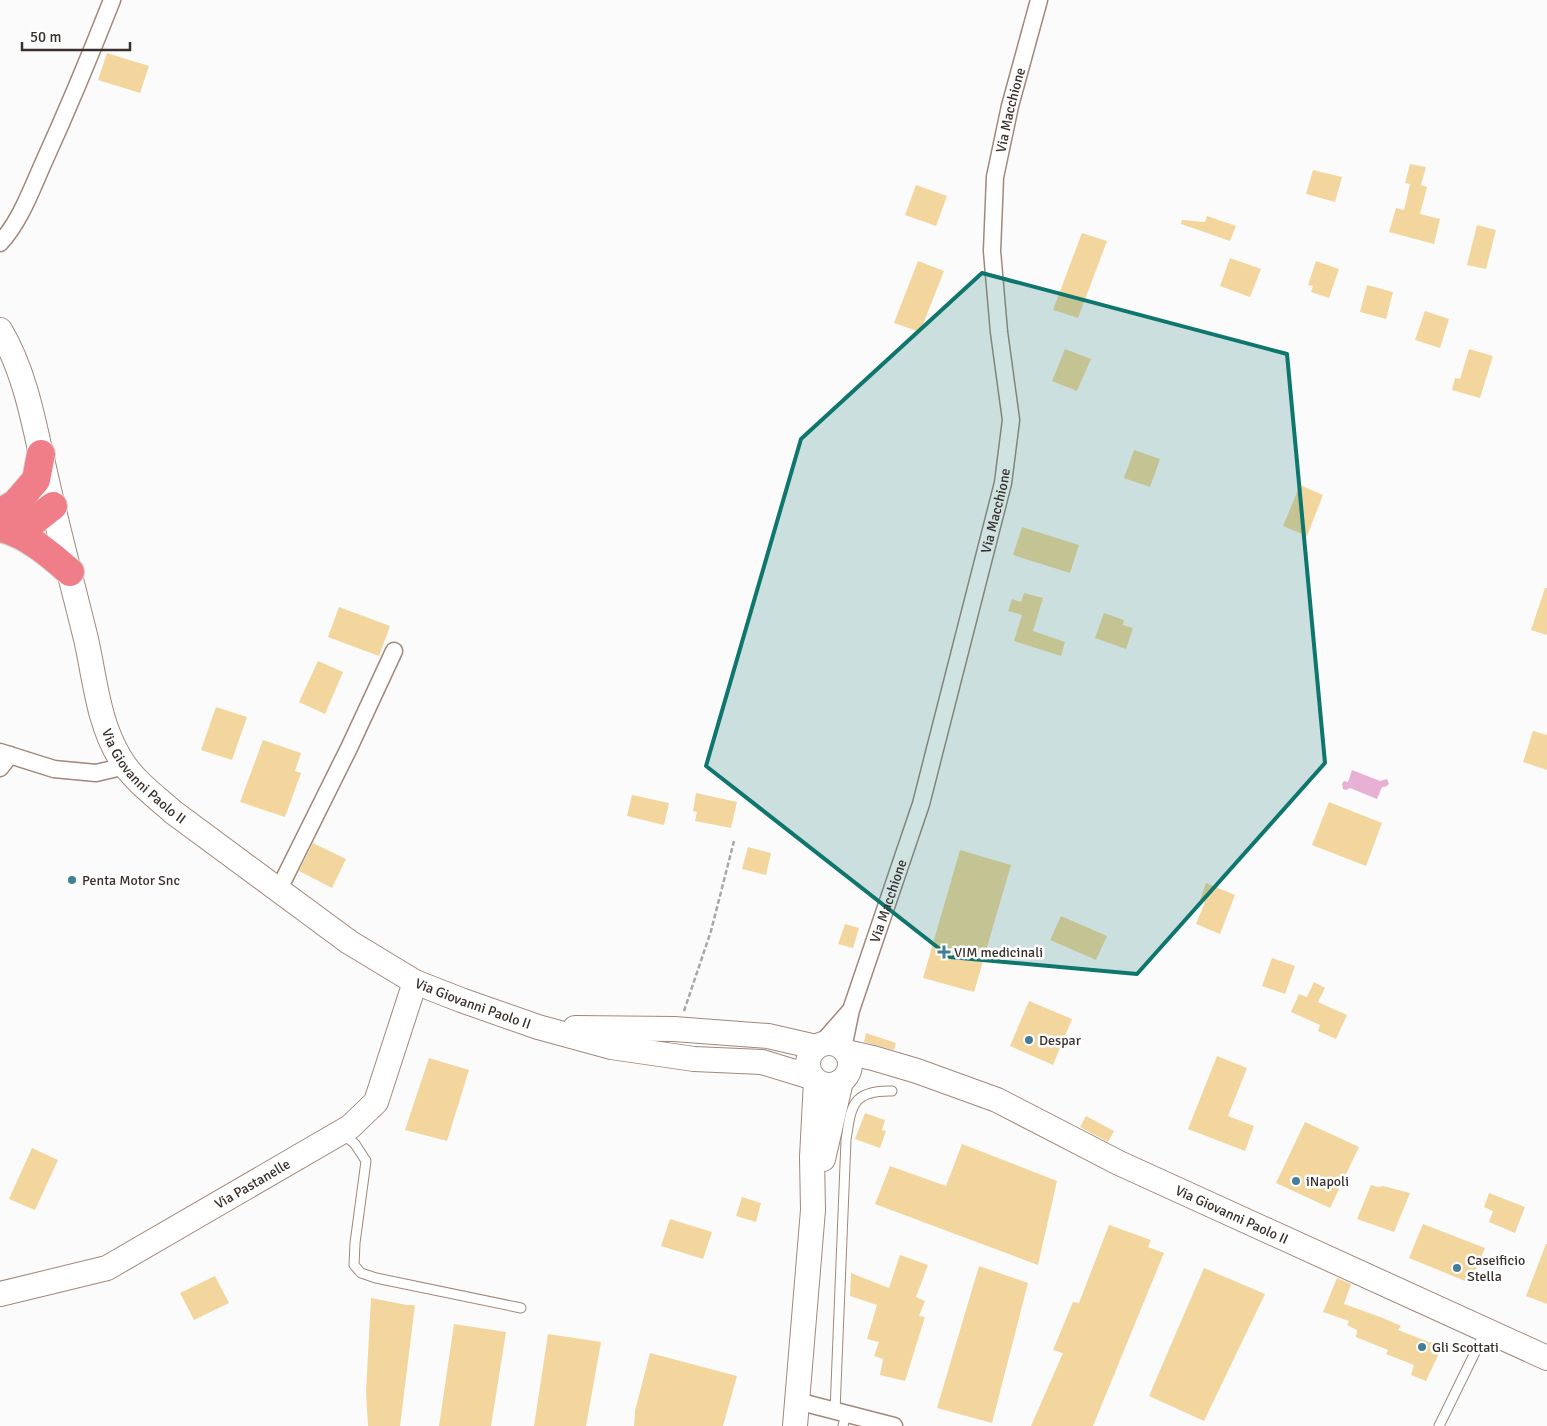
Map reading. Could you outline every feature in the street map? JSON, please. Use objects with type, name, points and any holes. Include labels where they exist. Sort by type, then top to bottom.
[{"type":"highway","points":[[5,520],[16,503],[36,480],[41,454]]},
{"type":"highway","points":[[5,520],[34,521],[53,506]]},
{"type":"highway","points":[[5,520],[70,572]]},
{"type":"street","points":[[0,242],[26,202],[88,63],[112,0]]},
{"type":"street","name":"Via Macchione","points":[[832,1048],[851,1010],[921,804],[1003,483],[1011,420],[999,332],[992,251],[995,176],[1010,106],[1039,0]]},
{"type":"street","name":"Via Giovanni Paolo II","points":[[0,330],[19,370],[70,572],[95,690],[107,730],[120,760],[146,789],[173,812],[349,942],[415,982],[538,1027],[611,1047],[694,1059],[762,1062],[814,1079]]},
{"type":"street","points":[[278,891],[349,748],[394,651]]},
{"type":"street","points":[[0,768],[5,753],[62,770],[96,773],[126,766]]},
{"type":"street","name":"Via Pastanelle","points":[[0,1294],[107,1268],[350,1127],[376,1102],[415,982]]},
{"type":"street","name":"Via Giovanni Paolo II","points":[[538,1027],[680,1030],[768,1036],[832,1048],[917,1071],[997,1100],[1119,1163],[1547,1358]]},
{"type":"street","points":[[795,1426],[813,1210],[822,1159],[844,1079],[850,1064],[832,1048],[811,1052],[807,1064],[814,1079],[813,1210]]},
{"type":"street","points":[[814,1079],[829,1086],[844,1079],[874,1070],[917,1071]]},
{"type":"street","points":[[797,1401],[841,1417],[894,1426]]},
{"type":"lane","points":[[841,1417],[846,1140],[850,1113],[856,1102],[867,1092],[892,1091]]},
{"type":"lane","points":[[342,1132],[355,1144],[366,1161],[355,1243],[354,1265],[361,1273],[412,1287],[521,1308]]},
{"type":"lane","points":[[1439,1426],[1485,1331]]},
{"type":"path","points":[[680,1030],[688,997],[711,931],[734,841]]},
{"type":"highlighted area","points":[[982,273],[1287,354],[1325,763],[1137,974],[950,957],[706,766],[801,439]]},
{"type":"shaded area","points":[[1352,770],[1380,781],[1387,779],[1389,784],[1382,787],[1377,799],[1350,788],[1343,789],[1342,784],[1344,781],[1348,782]]},
{"type":"building","points":[[107,53],[149,66],[140,93],[98,80]]},
{"type":"building","points":[[1410,164],[1426,167],[1421,185],[1427,187],[1420,214],[1440,219],[1434,244],[1389,232],[1396,208],[1404,210],[1410,184],[1405,183]]},
{"type":"building","points":[[1313,170],[1342,177],[1335,202],[1306,194]]},
{"type":"building","points":[[916,185],[947,196],[936,226],[905,215]]},
{"type":"building","points":[[1207,216],[1236,226],[1230,241],[1181,224],[1182,220],[1205,222]]},
{"type":"building","points":[[1477,225],[1496,230],[1486,269],[1467,265]]},
{"type":"building","points":[[1082,233],[1107,241],[1078,318],[1053,310]]},
{"type":"building","points":[[1230,258],[1261,269],[1250,297],[1220,286]]},
{"type":"building","points":[[918,261],[944,271],[920,332],[894,323]]},
{"type":"building","points":[[1316,261],[1339,269],[1329,298],[1311,292],[1313,286],[1308,285]]},
{"type":"building","points":[[1367,285],[1393,292],[1386,319],[1360,312]]},
{"type":"building","points":[[1425,311],[1449,319],[1440,348],[1415,340]]},
{"type":"building","points":[[1065,349],[1091,359],[1077,391],[1052,381]]},
{"type":"building","points":[[1469,349],[1493,356],[1480,398],[1452,390],[1455,378],[1460,379]]},
{"type":"building","points":[[1134,450],[1160,459],[1150,487],[1124,478]]},
{"type":"building","points":[[1300,485],[1323,495],[1307,536],[1283,526]]},
{"type":"building","points":[[1022,527],[1079,545],[1070,573],[1013,555]]},
{"type":"building","points":[[1545,588],[1547,588],[1547,635],[1531,630]]},
{"type":"building","points":[[1024,593],[1043,598],[1033,631],[1065,642],[1061,656],[1014,641],[1022,615],[1008,611],[1012,599],[1021,602]]},
{"type":"building","points":[[339,607],[390,626],[379,656],[328,637]]},
{"type":"building","points":[[1104,613],[1124,620],[1123,625],[1133,628],[1126,649],[1095,638]]},
{"type":"building","points":[[318,661],[343,672],[325,714],[299,702]]},
{"type":"building","points":[[216,707],[247,717],[232,760],[201,750]]},
{"type":"building","points":[[1533,731],[1547,735],[1547,770],[1523,762]]},
{"type":"building","points":[[263,740],[301,753],[295,771],[301,773],[285,817],[240,802]]},
{"type":"building","points":[[696,793],[737,802],[731,828],[695,821],[697,812],[693,811]]},
{"type":"building","points":[[632,795],[669,803],[664,825],[627,816]]},
{"type":"building","points":[[1329,802],[1382,823],[1366,866],[1312,845]]},
{"type":"building","points":[[313,843],[346,859],[332,888],[299,871]]},
{"type":"building","points":[[748,847],[771,853],[766,875],[742,869]]},
{"type":"building","points":[[960,850],[1011,865],[974,992],[923,978]]},
{"type":"building","points":[[1206,883],[1235,895],[1220,934],[1196,924],[1205,902],[1200,900]]},
{"type":"building","points":[[1061,916],[1107,936],[1096,960],[1050,940]]},
{"type":"building","points":[[845,924],[859,928],[853,948],[838,944]]},
{"type":"building","points":[[1272,958],[1295,966],[1285,994],[1262,986]]},
{"type":"building","points":[[1314,982],[1325,988],[1318,1002],[1347,1015],[1336,1039],[1318,1031],[1320,1025],[1291,1012],[1299,994],[1307,997]]},
{"type":"building","points":[[1029,1001],[1072,1019],[1053,1065],[1010,1046]]},
{"type":"building","points":[[866,1033],[896,1043],[894,1050],[864,1042]]},
{"type":"building","points":[[1217,1056],[1247,1068],[1228,1116],[1254,1126],[1245,1151],[1188,1129]]},
{"type":"building","points":[[429,1058],[469,1070],[447,1141],[405,1130]]},
{"type":"building","points":[[865,1113],[885,1120],[882,1130],[886,1131],[880,1148],[855,1139]]},
{"type":"building","points":[[1086,1116],[1114,1131],[1108,1142],[1080,1127]]},
{"type":"building","points":[[1305,1122],[1359,1147],[1330,1208],[1276,1183]]},
{"type":"building","points":[[962,1144],[1057,1181],[1038,1265],[875,1204],[890,1166],[946,1186]]},
{"type":"building","points":[[32,1148],[58,1160],[35,1210],[9,1199]]},
{"type":"building","points":[[1371,1185],[1410,1193],[1394,1232],[1357,1219]]},
{"type":"building","points":[[1489,1193],[1525,1207],[1515,1233],[1489,1222],[1493,1211],[1484,1207]]},
{"type":"building","points":[[742,1197],[761,1203],[756,1222],[736,1216]]},
{"type":"building","points":[[670,1219],[712,1232],[703,1259],[661,1246]]},
{"type":"building","points":[[1423,1224],[1485,1248],[1470,1283],[1409,1258]]},
{"type":"building","points":[[1109,1225],[1151,1240],[1148,1247],[1164,1253],[1093,1426],[1031,1426],[1063,1353],[1053,1350],[1073,1302],[1079,1303]]},
{"type":"building","points":[[1547,1244],[1547,1304],[1526,1296]]},
{"type":"building","points":[[900,1255],[928,1265],[916,1297],[925,1301],[919,1316],[925,1317],[905,1381],[880,1375],[883,1359],[874,1356],[879,1342],[867,1339],[877,1305],[850,1296],[851,1273],[889,1288]]},
{"type":"building","points":[[979,1266],[1028,1283],[992,1423],[937,1408]]},
{"type":"building","points":[[1204,1268],[1265,1294],[1204,1421],[1149,1396]]},
{"type":"building","points":[[215,1276],[229,1303],[194,1320],[180,1293]]},
{"type":"building","points":[[1337,1278],[1351,1284],[1344,1304],[1383,1318],[1401,1326],[1398,1330],[1442,1347],[1426,1381],[1411,1375],[1414,1365],[1386,1354],[1388,1350],[1356,1337],[1357,1330],[1347,1325],[1349,1321],[1323,1312]]},
{"type":"building","points":[[371,1298],[415,1305],[400,1426],[368,1426],[366,1392]]},
{"type":"building","points":[[454,1324],[506,1332],[491,1426],[439,1426]]},
{"type":"building","points":[[548,1334],[601,1342],[586,1426],[534,1426]]},
{"type":"building","points":[[650,1353],[737,1376],[723,1426],[634,1426],[635,1411]]},
{"type":"place","name":"Penta Motor Snc","points":[[72,880]]},
{"type":"place","name":"VIM medicinali","points":[[944,952]]},
{"type":"place","name":"Despar","points":[[1029,1040]]},
{"type":"place","name":"iNapoli","points":[[1296,1181]]},
{"type":"place","name":"Caseificio Stella","points":[[1457,1268]]},
{"type":"place","name":"Gli Scottati","points":[[1422,1347]]}]
